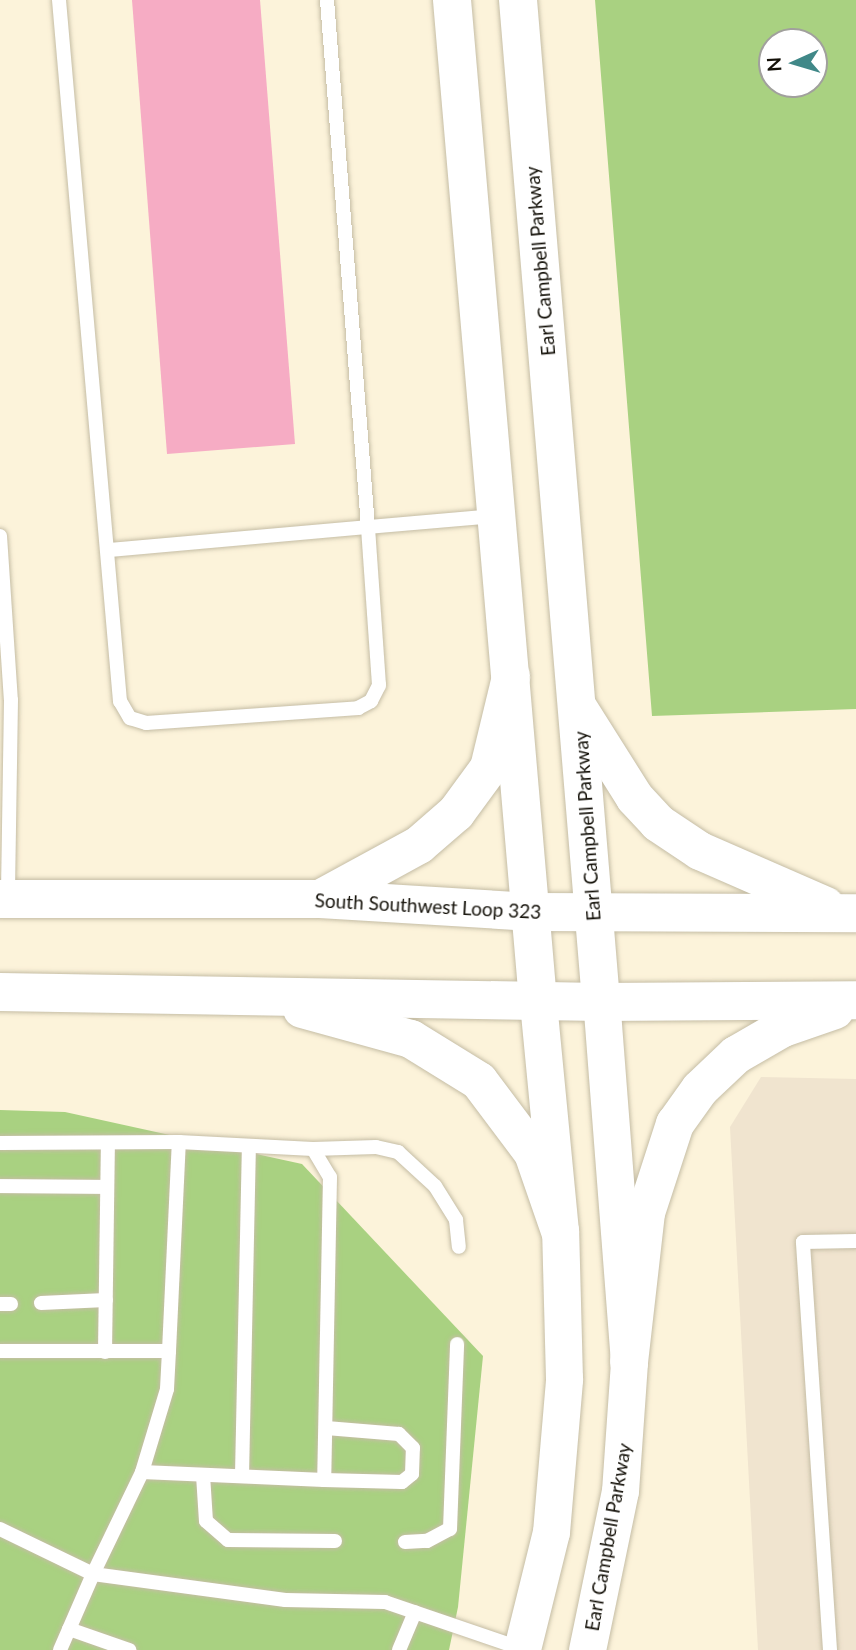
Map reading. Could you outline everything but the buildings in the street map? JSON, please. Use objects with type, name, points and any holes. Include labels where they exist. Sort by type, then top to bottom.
[{"type":"main road","points":[[452,0],[538,1001]]},
{"type":"main road","name":"Earl Campbell Parkway","points":[[518,0],[579,709],[601,1002]]},
{"type":"main road","points":[[320,899],[419,845],[456,813],[489,768],[511,677]]},
{"type":"main road","points":[[579,709],[635,798],[658,823],[700,852],[850,913]]},
{"type":"main road","name":"South Southwest Loop 323","points":[[4,899],[320,899],[532,912],[850,913]]},
{"type":"main road","points":[[0,992],[250,994],[601,1002],[856,1002]]},
{"type":"main road","points":[[250,994],[411,1040],[466,1070],[492,1093],[522,1133],[560,1231]]},
{"type":"main road","points":[[629,1362],[652,1186],[666,1143],[686,1106],[716,1073],[759,1040],[856,1002]]},
{"type":"street","points":[[524,1649],[540,1583],[557,1483],[564,1379],[560,1231],[538,1001]]},
{"type":"street","name":"Earl Campbell Parkway","points":[[587,1650],[620,1491],[629,1362],[601,1002]]},
{"type":"lane","points":[[59,0],[120,701],[130,718],[146,723],[358,708],[372,701],[379,685],[327,0]]},
{"type":"lane","points":[[108,551],[495,516]]},
{"type":"lane","points":[[0,536],[4,650],[4,899]]},
{"type":"lane","points":[[60,1650],[142,1472],[167,1389],[179,1142]]},
{"type":"lane","points":[[0,1143],[179,1142],[313,1149],[376,1147],[398,1152],[435,1186],[456,1220],[458,1247]]},
{"type":"lane","points":[[105,1352],[108,1143]]},
{"type":"lane","points":[[242,1476],[249,1146]]},
{"type":"lane","points":[[313,1149],[330,1177],[324,1480]]},
{"type":"lane","points":[[0,1186],[107,1187]]},
{"type":"lane","points":[[830,1650],[803,1242],[856,1241]]},
{"type":"lane","points":[[41,1303],[106,1300]]},
{"type":"lane","points":[[405,1542],[427,1541],[450,1529],[457,1344]]},
{"type":"lane","points":[[0,1351],[169,1351]]},
{"type":"lane","points":[[142,1472],[402,1482],[412,1474],[413,1448],[399,1434],[326,1429]]},
{"type":"lane","points":[[203,1475],[206,1521],[228,1540],[335,1541]]},
{"type":"lane","points":[[0,1529],[93,1574],[285,1600],[385,1602],[524,1649]]},
{"type":"lane","points":[[399,1650],[415,1612]]},
{"type":"lane","points":[[69,1629],[119,1648]]},
{"type":"shaded area","points":[[761,1077],[856,1079],[856,1650],[758,1650],[730,1127]]},
{"type":"green space","points":[[595,0],[856,0],[856,709],[652,716]]},
{"type":"green space","points":[[0,1110],[65,1112],[302,1164],[483,1356],[458,1607],[449,1650],[0,1650]]}]
